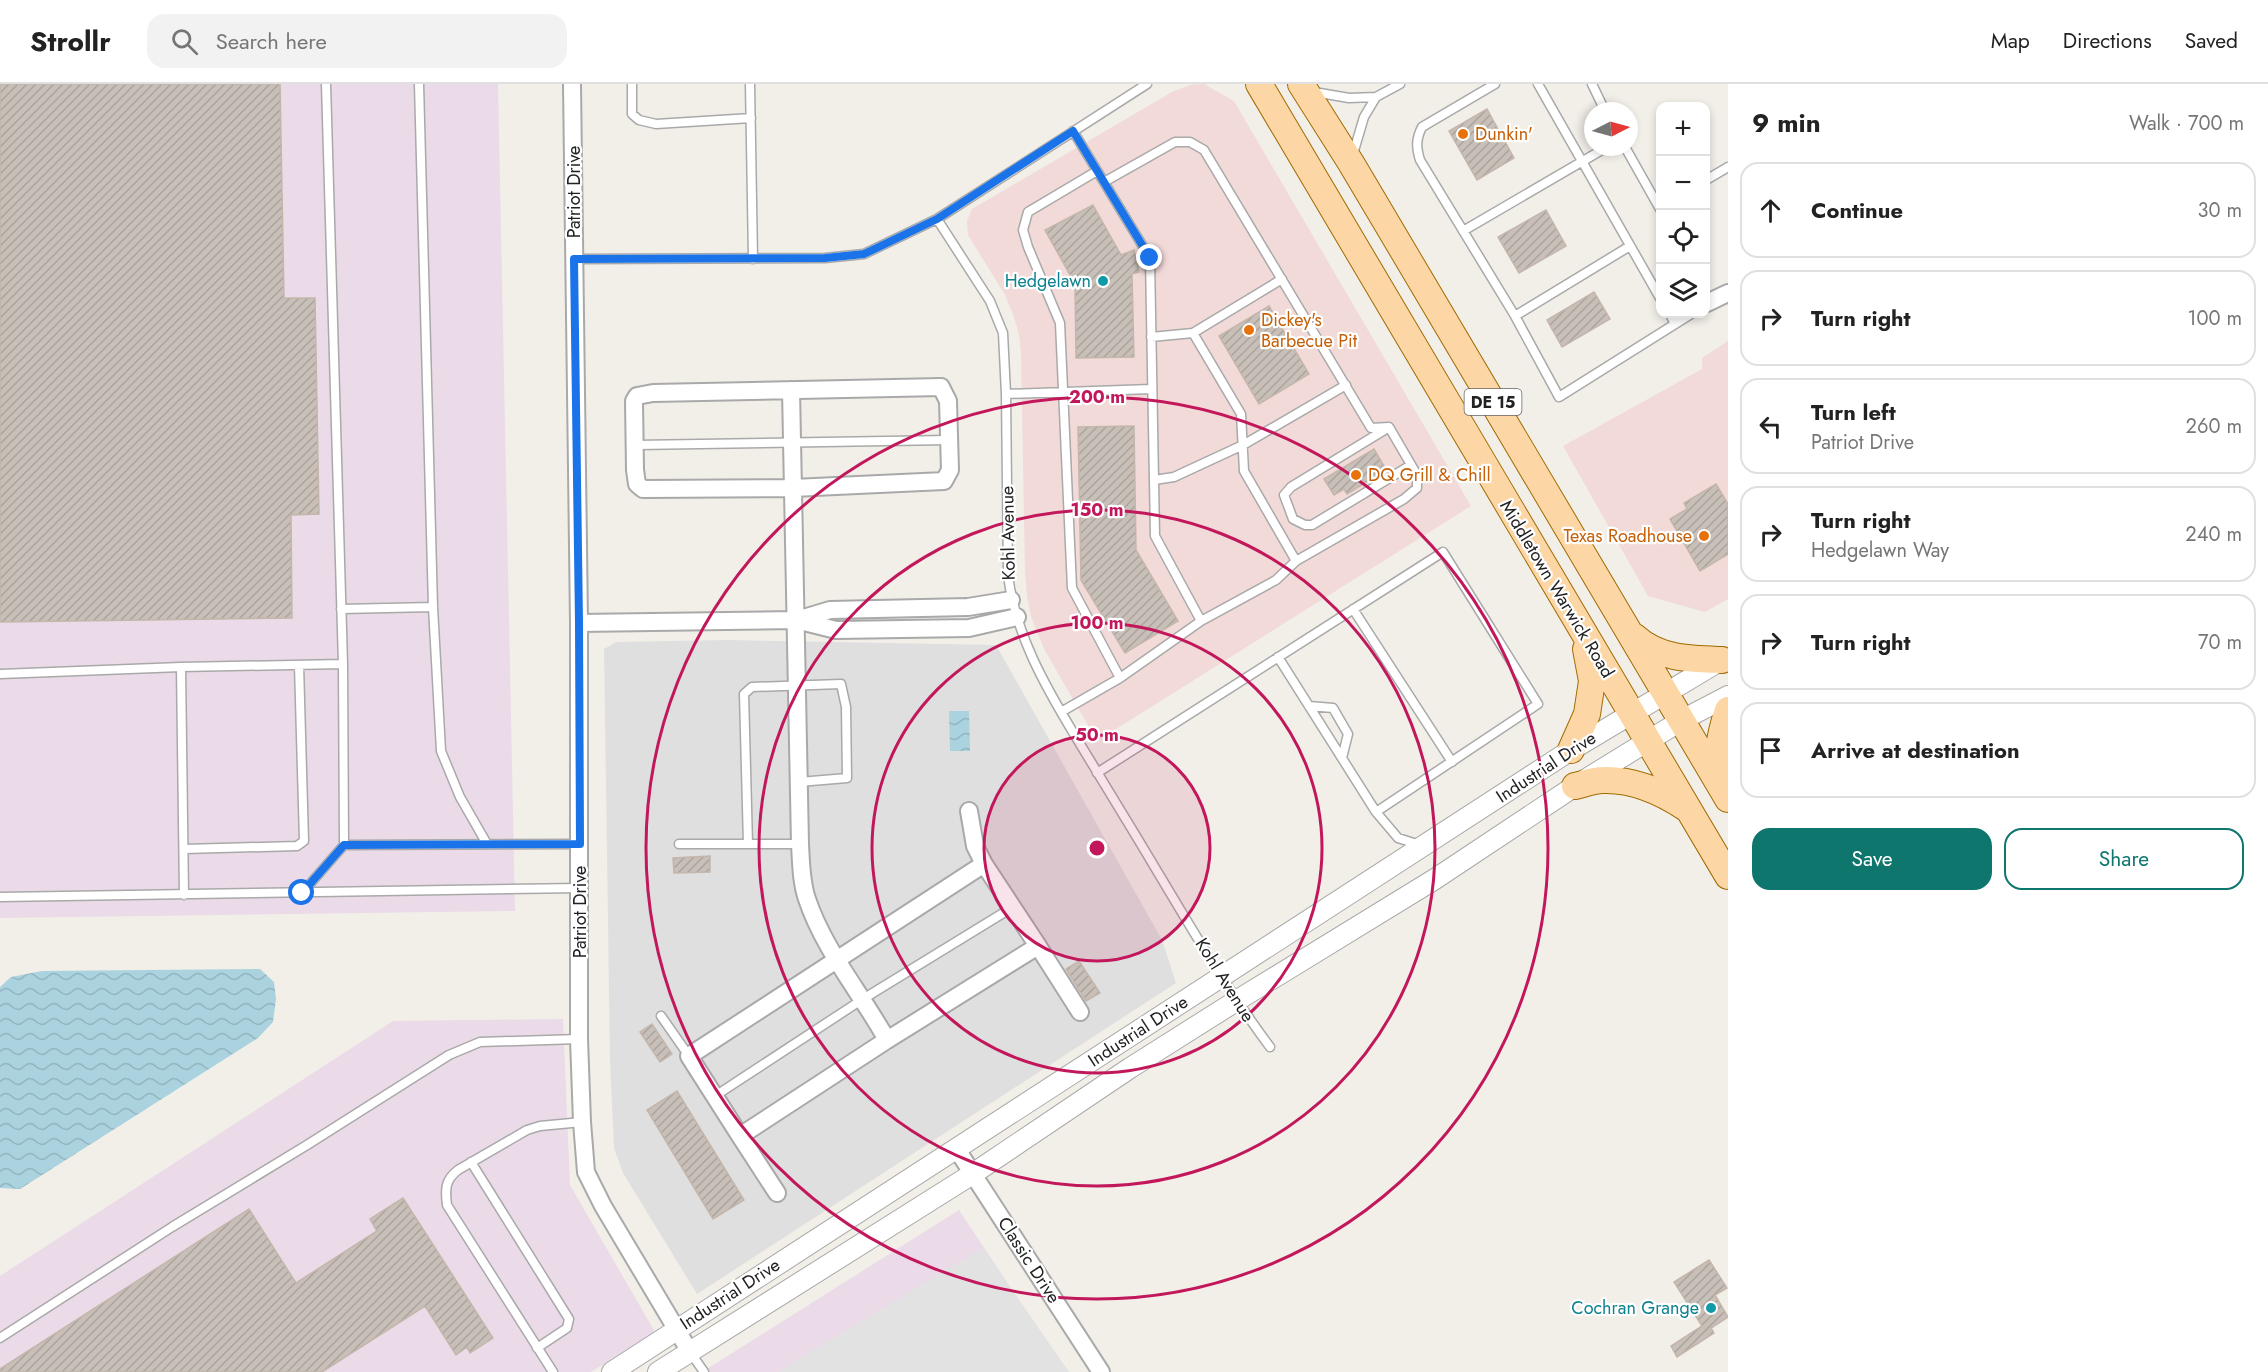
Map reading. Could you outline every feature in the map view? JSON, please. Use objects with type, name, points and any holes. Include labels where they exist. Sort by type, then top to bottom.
[{"type":"main road","name":"Middletown Warwick Road","points":[[1258,85],[1728,876]]},
{"type":"main road","name":"DE 15","points":[[1303,87],[1351,163],[1727,798]]},
{"type":"main road","points":[[1571,750],[1587,714],[1592,681],[1582,631]]},
{"type":"main road","points":[[1629,632],[1646,647],[1669,656],[1725,658]]},
{"type":"main road","points":[[1727,798],[1718,767],[1718,742],[1728,711]]},
{"type":"main road","points":[[1575,786],[1604,780],[1640,785],[1664,793],[1689,810]]},
{"type":"street","name":"Patriot Drive","points":[[572,84],[579,623],[579,1039],[586,1172],[603,1206],[690,1352]]},
{"type":"street","points":[[1710,300],[1728,293]]},
{"type":"street","points":[[941,387],[948,401],[950,470],[944,481],[793,488],[644,489],[637,484],[634,401],[637,396],[653,393],[791,390],[941,387]]},
{"type":"street","points":[[791,390],[800,844],[807,898],[836,960],[888,1040]]},
{"type":"street","points":[[796,620],[831,610],[969,607],[1011,600]]},
{"type":"street","points":[[579,623],[796,620],[836,630],[969,628],[1017,617]]},
{"type":"street","name":"Industrial Drive","points":[[612,1372],[1571,750],[1725,658]]},
{"type":"street","name":"Industrial Drive","points":[[658,1372],[974,1173],[1130,1068],[1435,879],[1575,786],[1682,720],[1728,696]]},
{"type":"street","points":[[969,811],[975,846],[984,864],[1080,1012]]},
{"type":"street","points":[[777,1192],[689,1056],[984,864]]},
{"type":"street","points":[[740,1136],[1038,946]]},
{"type":"street","name":"Classic Drive","points":[[956,1148],[1101,1372]]},
{"type":"lane","points":[[302,893],[344,845],[343,664],[326,84]]},
{"type":"lane","points":[[419,84],[433,607],[441,751],[460,797],[487,844]]},
{"type":"lane","points":[[632,84],[632,114],[639,120],[656,124],[751,118]]},
{"type":"lane","points":[[750,84],[753,259]]},
{"type":"lane","points":[[574,259],[825,258],[864,254],[937,219],[1147,84]]},
{"type":"lane","points":[[1303,87],[1349,98],[1376,97],[1400,84]]},
{"type":"lane","points":[[1495,84],[1422,127],[1417,136],[1416,148],[1420,160],[1515,316],[1559,397],[1685,318]]},
{"type":"lane","points":[[1538,84],[1656,291]]},
{"type":"lane","points":[[1592,84],[1601,102]]},
{"type":"lane","points":[[1351,163],[1364,117],[1376,97]]},
{"type":"lane","points":[[1073,131],[1150,258],[1155,536],[1201,621]]},
{"type":"lane","points":[[1104,182],[1175,142],[1190,142],[1204,150],[1371,428],[1389,427]]},
{"type":"lane","points":[[1463,231],[1591,156]]},
{"type":"lane","points":[[1630,156],[1656,201]]},
{"type":"lane","points":[[1710,178],[1728,167]]},
{"type":"lane","points":[[1097,171],[1028,212],[1023,230],[1060,323],[1072,588],[1120,678]]},
{"type":"lane","name":"Kohl Avenue","points":[[937,219],[990,301],[1003,333],[1008,576],[1011,600],[1023,639],[1040,676],[1097,773],[1236,1001],[1270,1047]]},
{"type":"lane","points":[[1515,316],[1630,246]]},
{"type":"lane","points":[[1151,337],[1193,333],[1282,279]]},
{"type":"lane","points":[[1672,318],[1676,324]]},
{"type":"lane","points":[[1193,333],[1241,414],[1244,471],[1296,561]]},
{"type":"lane","points":[[1154,480],[1174,477],[1243,445],[1346,385]]},
{"type":"lane","points":[[1006,394],[1151,389]]},
{"type":"lane","points":[[1061,712],[1120,678],[1201,621],[1276,580],[1296,561],[1404,498],[1417,488],[1418,475],[1389,427]]},
{"type":"lane","points":[[1389,427],[1291,487],[1284,495],[1293,519],[1305,525],[1312,525],[1411,465]]},
{"type":"lane","points":[[636,445],[949,440]]},
{"type":"lane","points":[[1097,773],[1443,552],[1538,704],[1376,813]]},
{"type":"lane","points":[[341,609],[433,607]]},
{"type":"lane","points":[[1353,609],[1452,762]]},
{"type":"lane","points":[[1278,657],[1376,813],[1398,838],[1423,846]]},
{"type":"lane","points":[[0,674],[343,664]]},
{"type":"lane","points":[[184,849],[297,846],[304,841],[299,665]]},
{"type":"lane","points":[[181,667],[184,895]]},
{"type":"lane","points":[[748,844],[744,694],[752,687],[841,684],[846,706],[847,778],[799,782]]},
{"type":"lane","points":[[1309,706],[1333,708],[1348,734],[1342,758]]},
{"type":"lane","points":[[344,845],[580,844]]},
{"type":"lane","points":[[679,844],[800,844]]},
{"type":"lane","points":[[0,897],[580,888]]},
{"type":"lane","points":[[715,1096],[863,999],[1013,907]]},
{"type":"lane","points":[[661,1016],[689,1056]]},
{"type":"lane","points":[[0,1338],[172,1227],[449,1055],[480,1042],[579,1039]]},
{"type":"lane","points":[[554,1372],[447,1206],[445,1189],[449,1177],[527,1130],[540,1126],[582,1122]]},
{"type":"lane","points":[[471,1162],[569,1319],[567,1328],[537,1348]]},
{"type":"lane","points":[[690,1352],[704,1372]]},
{"type":"shaded area","points":[[0,84],[498,84],[515,911],[0,918]]},
{"type":"shaded area","points":[[1204,84],[1234,101],[1471,506],[1097,741],[1044,649],[1031,616],[1025,572],[1019,334],[1005,295],[968,235],[967,221],[972,209],[1172,92],[1190,85]]},
{"type":"shaded area","points":[[1728,341],[1728,599],[1705,612],[1648,596],[1563,446],[1702,369],[1702,358]]},
{"type":"shaded area","points":[[727,640],[996,645],[1162,940],[1176,983],[697,1294],[623,1173],[614,1148],[610,1060],[604,649],[616,642]]},
{"type":"shaded area","points":[[563,1019],[570,1185],[655,1332],[591,1372],[0,1372],[0,1276],[393,1021]]},
{"type":"shaded area","points":[[959,1210],[1067,1372],[702,1372]]},
{"type":"shaded area","points":[[983,1248],[1069,1372],[777,1372]]},
{"type":"water","points":[[949,711],[969,711],[970,751],[950,751]]},
{"type":"water","points":[[260,969],[274,982],[276,999],[273,1022],[258,1038],[20,1189],[0,1188],[0,987],[11,977],[42,971]]},
{"type":"building","points":[[0,84],[280,84],[284,298],[315,298],[319,514],[291,515],[292,618],[0,622]]},
{"type":"building","points":[[1487,109],[1514,158],[1477,180],[1449,131]]},
{"type":"building","name":"Hedgelawn","points":[[1093,205],[1121,255],[1134,250],[1139,272],[1132,274],[1134,357],[1076,358],[1075,284],[1045,230]]},
{"type":"building","points":[[1546,210],[1566,246],[1519,273],[1498,237]]},
{"type":"building","points":[[1594,292],[1610,319],[1562,347],[1547,320]]},
{"type":"building","points":[[1269,306],[1309,374],[1259,404],[1219,336]]},
{"type":"building","points":[[1134,426],[1136,550],[1178,621],[1125,653],[1081,580],[1078,427]]},
{"type":"building","points":[[1374,449],[1384,466],[1376,471],[1378,475],[1347,494],[1344,489],[1334,495],[1324,479]]},
{"type":"building","name":"Texas Roadhouse","points":[[1716,484],[1728,504],[1728,554],[1700,571],[1670,519],[1687,509],[1684,503]]},
{"type":"building","points":[[710,856],[710,872],[674,873],[673,858]]},
{"type":"building","points":[[1079,961],[1100,993],[1086,1001],[1066,969]]},
{"type":"building","points":[[652,1024],[672,1054],[660,1062],[640,1032]]},
{"type":"building","points":[[677,1091],[744,1200],[713,1219],[647,1110]]},
{"type":"building","points":[[403,1198],[493,1338],[470,1353],[467,1347],[456,1355],[425,1306],[322,1372],[0,1372],[0,1369],[249,1209],[296,1283],[377,1231],[370,1219]]},
{"type":"building","name":"Cochran Grange","points":[[1709,1260],[1727,1288],[1715,1295],[1728,1317],[1711,1328],[1714,1333],[1677,1357],[1671,1346],[1702,1326],[1674,1282]]},
{"type":"place","name":"Dunkin'","points":[[1463,134]]},
{"type":"place","name":"Hedgelawn","points":[[1103,281]]},
{"type":"place","name":"Dickey's Barbecue Pit","points":[[1249,330]]},
{"type":"place","name":"DQ Grill & Chill","points":[[1356,475]]},
{"type":"place","name":"Texas Roadhouse","points":[[1704,536]]},
{"type":"place","name":"Cochran Grange","points":[[1711,1308]]},
{"type":"route","points":[[302,893],[344,845],[580,844],[574,259],[825,258],[864,254],[937,219],[1073,131],[1150,258]]}]
